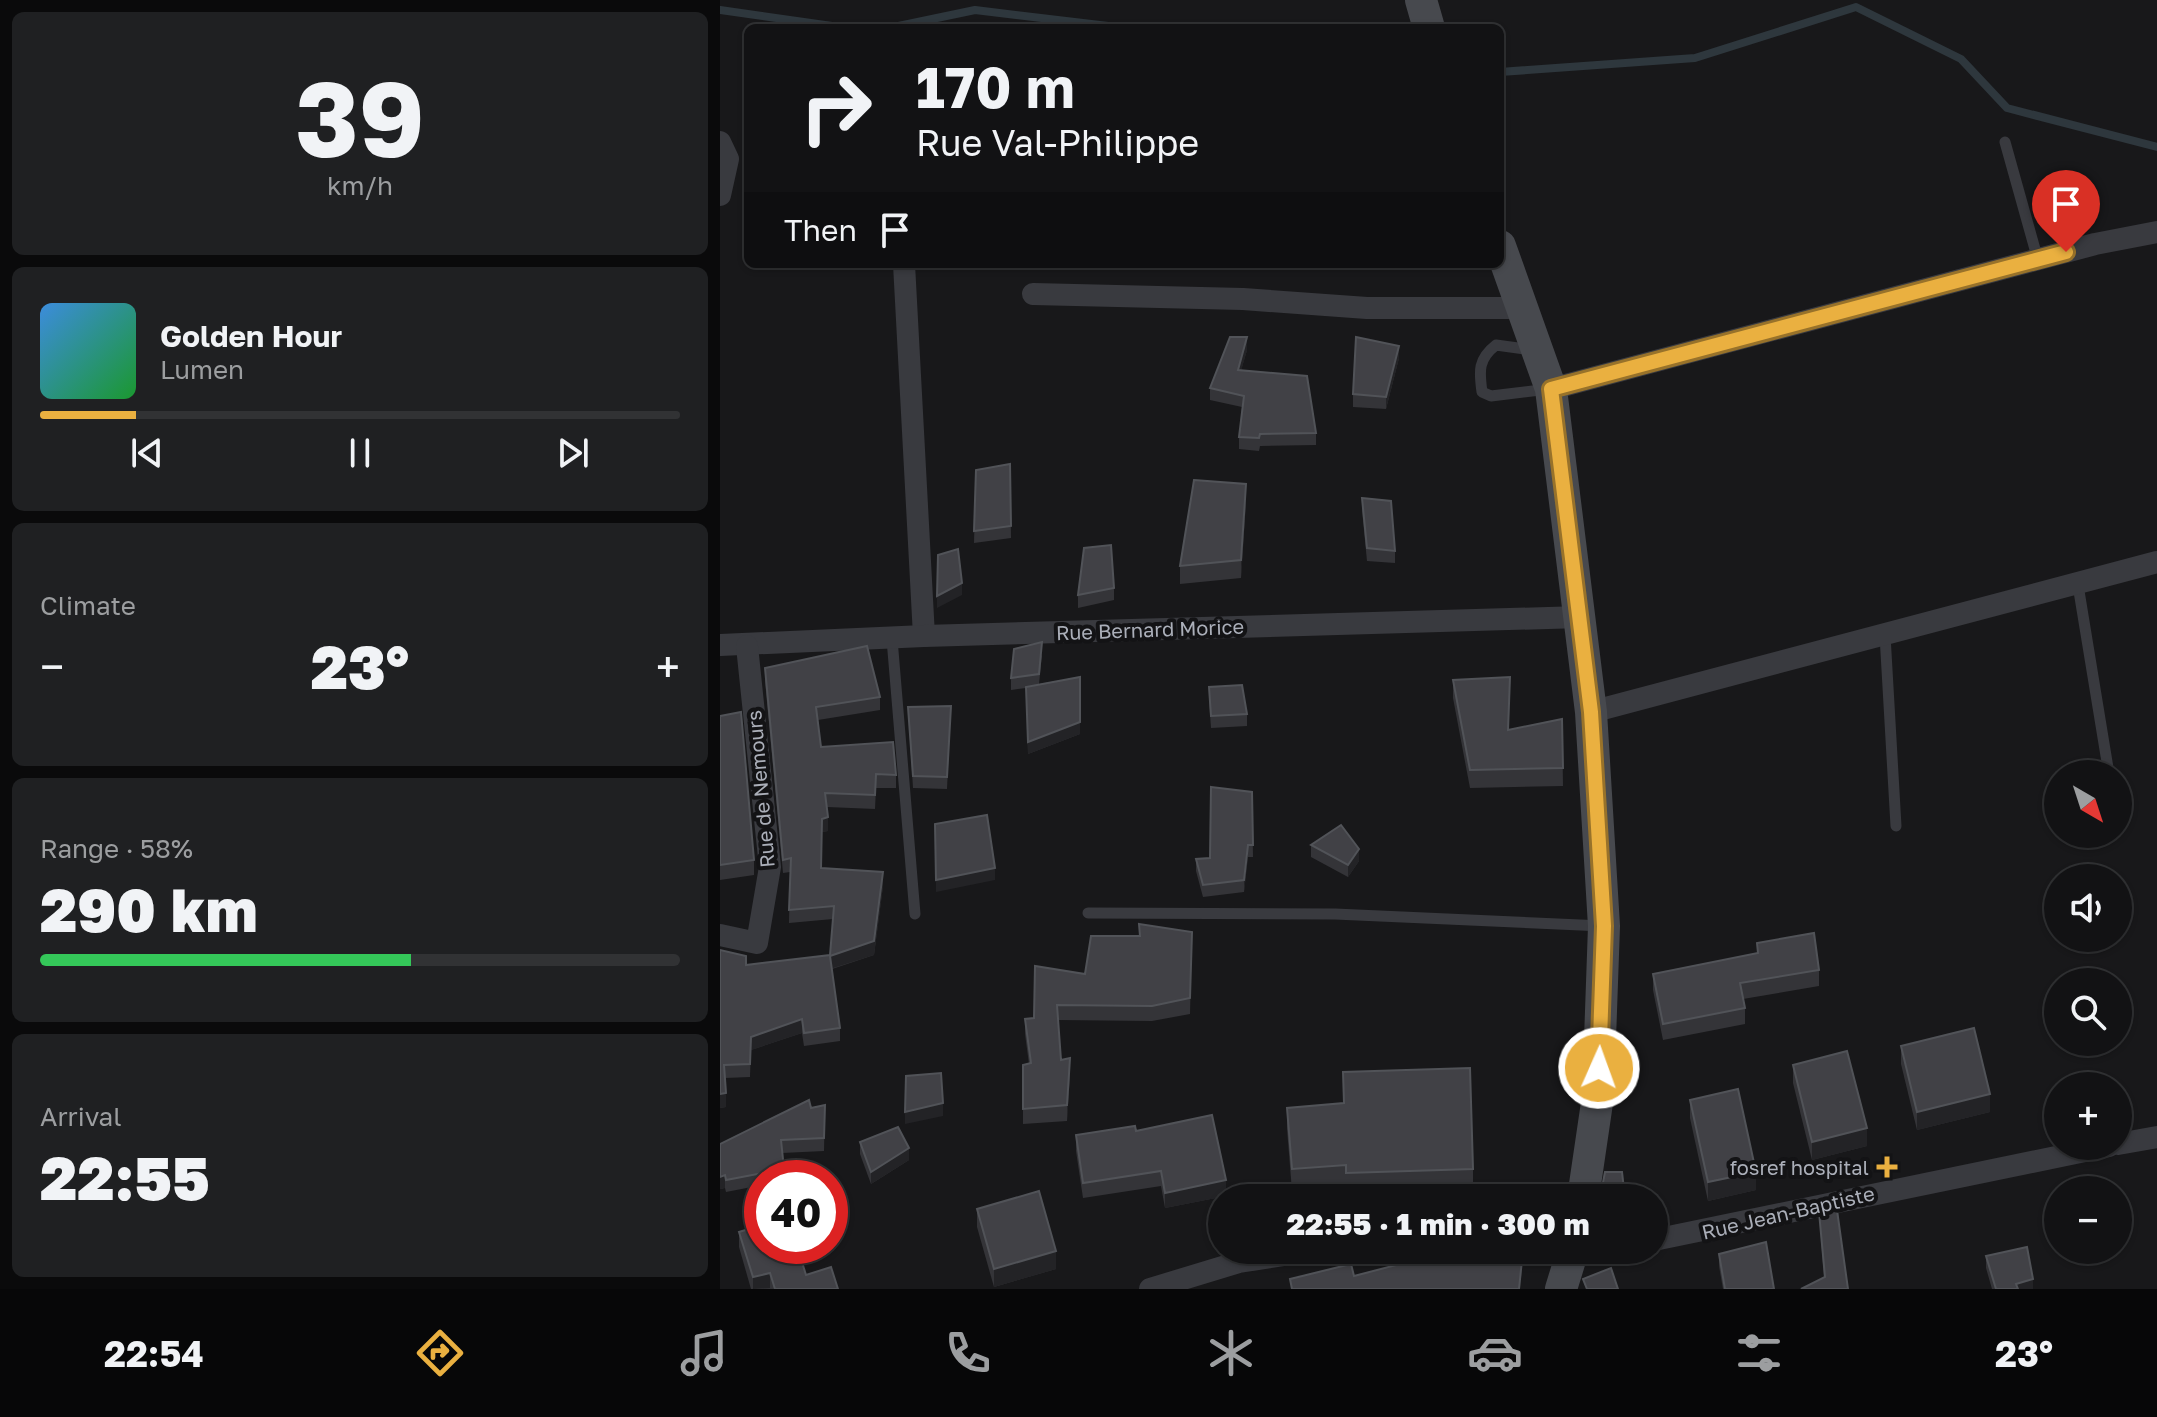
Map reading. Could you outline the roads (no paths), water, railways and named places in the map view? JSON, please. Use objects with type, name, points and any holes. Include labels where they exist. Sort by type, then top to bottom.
[{"type":"street","points":[[1421,0],[1428,24]]},
{"type":"street","points":[[720,142],[728,159],[720,195]]},
{"type":"street","points":[[1551,389],[2095,244],[2157,232]]},
{"type":"street","points":[[1504,258],[1551,389],[1591,712],[1604,926],[1598,1096],[1585,1184]]},
{"type":"street","points":[[904,268],[924,636]]},
{"type":"street","points":[[1033,294],[1243,299],[1367,308],[1520,308]]},
{"type":"street","points":[[1591,712],[2157,562]]},
{"type":"street","name":"Rue Bernard Morice","points":[[720,645],[1581,617]]},
{"type":"street","name":"Rue de Nemours","points":[[720,935],[757,943],[770,867],[747,646]]},
{"type":"street","points":[[2132,1141],[2157,1137]]},
{"type":"street","name":"Rue Jean-Baptiste","points":[[1668,1237],[2044,1159]]},
{"type":"street","points":[[1150,1289],[1232,1264]]},
{"type":"street","points":[[1561,1289],[1574,1264]]},
{"type":"lane","points":[[2005,142],[2038,261]]},
{"type":"lane","points":[[1536,350],[1496,345],[1483,355],[1479,369],[1482,392],[1491,396],[1551,389]]},
{"type":"lane","points":[[2078,585],[2107,760]]},
{"type":"lane","points":[[1885,635],[1896,826]]},
{"type":"lane","points":[[892,639],[915,914]]},
{"type":"lane","points":[[1088,913],[1335,914],[1604,926]]},
{"type":"waterway","points":[[1504,72],[1695,58],[1856,7],[1961,59],[2007,108],[2157,147]]},
{"type":"waterway","points":[[720,10],[818,24]]},
{"type":"waterway","points":[[908,24],[975,10],[1092,24]]},
{"type":"place","name":"fosref hospital","points":[[1887,1167]]}]
